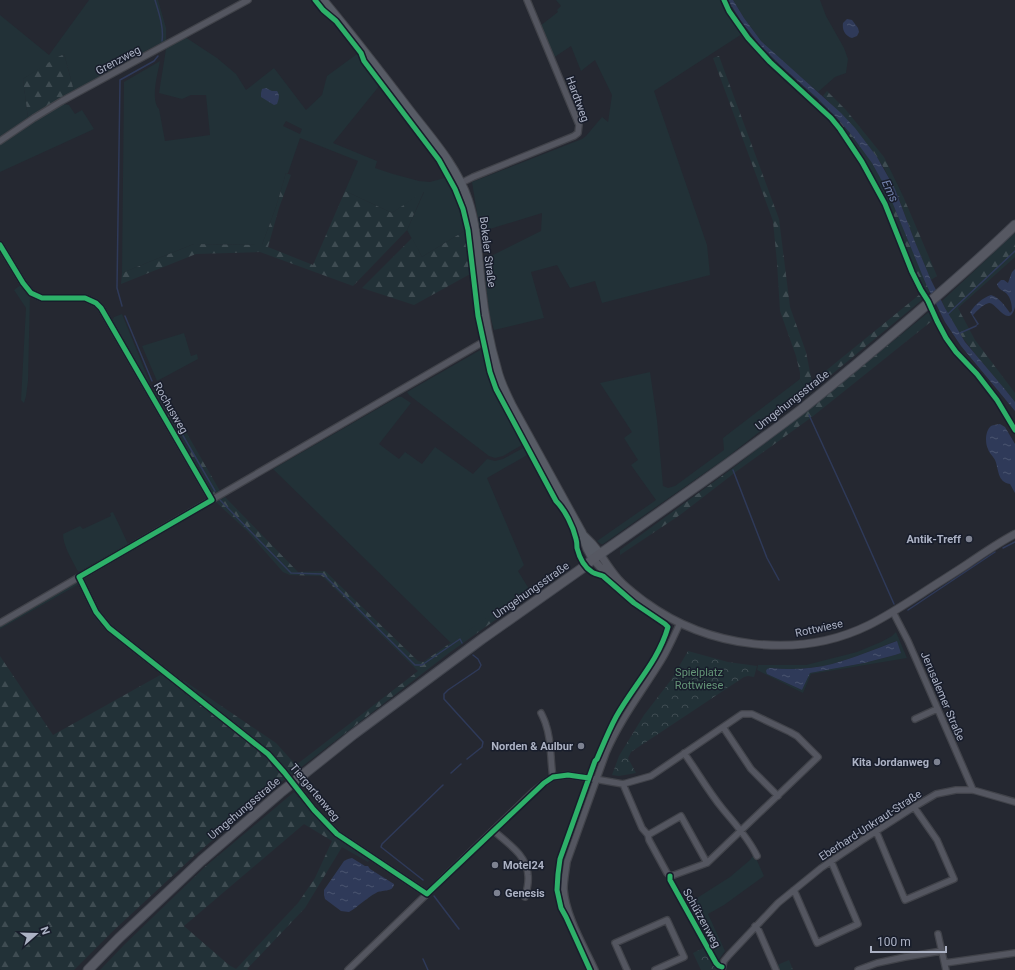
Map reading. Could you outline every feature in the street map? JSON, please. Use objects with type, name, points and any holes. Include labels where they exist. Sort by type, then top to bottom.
[{"type":"main road","name":"Bokeler Straße","points":[[323,0],[445,156],[462,184],[472,212],[475,227],[484,312],[497,370],[502,385],[582,533],[592,544],[596,557]]},
{"type":"main road","name":"Umgehungsstraße","points":[[88,970],[119,938],[201,861],[280,793],[354,734],[482,639],[654,517],[802,408],[924,308],[975,264],[1015,225]]},
{"type":"street","name":"Grenzweg","points":[[0,141],[62,101],[248,0]]},
{"type":"street","name":"Hardtweg","points":[[462,184],[473,177],[574,136],[578,133],[579,125],[527,0]]},
{"type":"street","name":"Rochusweg","points":[[0,245],[23,283],[31,293],[42,298],[85,298],[96,303],[101,308],[212,500]]},
{"type":"street","points":[[0,623],[483,342],[490,340]]},
{"type":"street","name":"Rottwiese","points":[[596,557],[637,596],[653,608],[680,623],[715,636],[737,641],[764,645],[794,645],[822,641],[870,624],[893,612],[1006,538],[1015,534]]},
{"type":"street","name":"Tiergartenweg","points":[[79,577],[96,612],[109,628],[268,754],[314,810],[338,834],[427,894]]},
{"type":"street","name":"Jerusalemer Straße","points":[[893,612],[908,641],[973,790]]},
{"type":"street","points":[[595,970],[571,917],[564,889],[565,873],[606,753],[621,722],[662,660],[680,623]]},
{"type":"street","points":[[915,720],[938,709]]},
{"type":"street","points":[[541,714],[549,737],[553,777]]},
{"type":"street","points":[[348,970],[534,791],[553,777],[568,775],[623,784],[651,776],[742,714],[752,714],[790,732],[797,736],[818,757],[707,863],[670,876],[649,840],[648,835],[642,828],[623,784]]},
{"type":"street","points":[[723,727],[751,769],[778,796]]},
{"type":"street","points":[[684,753],[721,807],[741,831],[757,856]]},
{"type":"street","name":"Eberhard-Unkraut-Straße","points":[[722,970],[724,961],[729,955],[778,903],[831,861],[936,794],[956,790],[973,790],[1015,802]]},
{"type":"street","points":[[876,831],[905,900],[954,880],[937,840],[914,807]]},
{"type":"street","points":[[648,835],[681,816],[707,863]]},
{"type":"street","points":[[494,831],[519,853],[525,862],[528,874],[528,885],[525,897]]},
{"type":"street","points":[[794,890],[817,943],[858,924],[831,861]]},
{"type":"street","points":[[628,970],[615,943],[667,920],[684,956],[655,970]]},
{"type":"street","points":[[755,926],[759,931],[776,970]]},
{"type":"street","points":[[938,934],[946,970]]},
{"type":"street","points":[[858,970],[877,963],[942,951]]},
{"type":"street","points":[[945,963],[1015,953]]},
{"type":"green space","points":[[89,0],[158,0],[166,28],[166,41],[74,91],[64,54],[23,79],[28,118],[0,137],[0,15],[49,55]]},
{"type":"green space","points":[[556,0],[720,0],[742,34],[654,91],[707,245],[710,275],[602,303],[595,281],[570,288],[557,265],[531,272],[544,318],[494,330],[489,312],[483,260],[541,231],[542,213],[480,232],[472,182],[582,139],[602,117],[608,122],[612,95],[595,60],[581,71],[571,46],[553,58],[540,26],[558,12],[557,10],[561,6]]},
{"type":"green space","points":[[724,0],[728,0],[742,24],[755,40],[816,97],[814,100],[764,54],[732,15]]},
{"type":"green space","points":[[733,0],[820,0],[826,16],[844,48],[848,59],[846,73],[835,77],[818,92],[761,41]]},
{"type":"green space","points":[[185,37],[217,58],[236,74],[246,90],[274,68],[306,110],[322,95],[327,76],[357,54],[380,85],[333,143],[377,161],[375,168],[393,174],[419,181],[430,182],[448,177],[463,210],[466,230],[422,257],[407,230],[424,192],[392,213],[345,191],[358,161],[300,138],[288,173],[286,173],[276,207],[262,245],[194,244],[122,273],[124,82],[160,61],[155,86],[155,99],[156,105],[159,109],[165,141],[210,135],[206,95],[191,95],[182,99],[159,93],[166,49]],"holes":[[[286,121],[302,129],[300,134],[283,126]]]},
{"type":"green space","points":[[64,54],[74,91],[28,118],[23,79]]},
{"type":"green space","points":[[719,56],[779,219],[790,307],[806,352],[812,382],[919,295],[923,299],[808,394],[800,379],[796,356],[780,311],[773,221],[713,58]]},
{"type":"green space","points":[[827,91],[846,110],[884,157],[889,167],[884,168],[871,148],[856,130],[823,96]]},
{"type":"green space","points":[[819,100],[851,133],[865,151],[877,171],[869,171],[858,152],[845,135],[816,103]]},
{"type":"green space","points":[[64,104],[69,105],[75,114],[82,110],[94,129],[0,172],[0,143],[35,120]]},
{"type":"green space","points":[[889,167],[903,196],[898,196],[884,168]]},
{"type":"green space","points":[[869,171],[877,171],[888,192],[880,192]]},
{"type":"green space","points":[[286,173],[291,175],[279,208],[268,247],[313,265],[345,191],[392,213],[424,191],[407,230],[353,286],[260,252],[196,254],[121,284],[122,273],[194,244],[262,245],[276,207]]},
{"type":"green space","points":[[880,192],[888,192],[930,292],[925,296],[886,203]]},
{"type":"green space","points":[[898,196],[903,196],[937,276],[931,280],[915,242]]},
{"type":"green space","points":[[466,230],[472,273],[414,305],[362,288],[412,238],[422,257]]},
{"type":"green space","points":[[1015,233],[1015,257],[958,308],[975,340],[1015,393],[1015,402],[975,354],[957,329],[942,301]]},
{"type":"green space","points":[[22,284],[30,294],[28,381],[24,403],[21,400],[26,308],[14,290]]},
{"type":"green space","points":[[929,312],[933,320],[812,417],[737,471],[680,515],[620,555],[620,550],[733,468],[807,411]]},
{"type":"green space","points":[[122,314],[150,383],[148,383],[112,321],[114,317]]},
{"type":"green space","points":[[184,333],[191,356],[197,354],[198,359],[157,381],[142,346]]},
{"type":"green space","points":[[485,345],[488,347],[527,440],[526,444],[497,388]]},
{"type":"green space","points":[[482,349],[495,394],[522,445],[503,456],[495,458],[489,456],[407,392]]},
{"type":"green space","points":[[650,372],[657,420],[663,486],[668,488],[675,486],[724,450],[723,438],[800,379],[808,394],[726,458],[601,544],[597,541],[656,500],[631,465],[638,460],[624,438],[632,432],[600,383]]},
{"type":"green space","points":[[159,385],[220,491],[213,495],[153,390]]},
{"type":"green space","points":[[398,397],[402,397],[411,403],[379,444],[399,459],[405,452],[422,464],[435,447],[473,474],[487,459],[495,461],[503,459],[525,447],[529,454],[487,478],[524,565],[518,571],[529,589],[451,643],[273,469]]},
{"type":"green space","points":[[225,497],[298,572],[325,571],[418,661],[423,662],[564,564],[567,569],[449,653],[291,775],[270,752],[183,683],[183,680],[276,743],[296,765],[418,671],[322,576],[290,575],[283,572],[247,531],[216,502]]},
{"type":"green space","points":[[113,512],[128,544],[79,572],[66,548],[63,534],[80,526],[83,529],[111,516],[110,513]]},
{"type":"green space","points":[[75,582],[79,584],[0,629],[0,625]]},
{"type":"green space","points":[[896,632],[907,658],[811,674],[803,693],[757,670],[758,665],[806,665],[857,652],[892,636]],"holes":[[[896,641],[901,653],[864,663],[810,673],[802,690],[767,674],[770,668],[801,669],[832,664]]]},
{"type":"green space","name":"Spielplatz Rottwiese","points":[[688,651],[728,662],[757,666],[754,677],[744,677],[631,752],[628,758],[636,773],[619,776],[612,775],[619,756],[644,715],[671,680]]},
{"type":"green space","points":[[0,656],[53,735],[162,674],[266,756],[285,779],[195,855],[113,931],[74,970],[0,969]]},
{"type":"green space","points":[[294,792],[335,836],[370,858],[368,862],[342,847],[305,908],[247,969],[249,970],[100,970],[206,866]],"holes":[[[304,824],[332,841],[315,878],[298,903],[236,969],[229,965],[184,926]]]},
{"type":"green space","points":[[754,854],[764,876],[724,905],[708,914],[725,951],[717,962],[686,905],[730,877],[750,860]]},
{"type":"green space","points":[[705,947],[717,970],[701,970],[693,953]]},
{"type":"green space","points":[[789,960],[793,970],[777,970],[775,966]]},
{"type":"water","name":"Ems","points":[[728,0],[733,0],[761,41],[841,113],[855,128],[877,157],[895,189],[915,242],[945,308],[965,342],[1015,402],[1015,411],[961,346],[945,322],[926,284],[888,192],[872,163],[837,118],[759,44],[741,21]]},
{"type":"water","points":[[847,19],[852,20],[858,28],[859,32],[857,36],[852,38],[844,32],[843,23]]},
{"type":"water","points":[[266,88],[272,91],[277,91],[279,97],[277,104],[274,105],[261,97],[262,89]]},
{"type":"water","points":[[1015,269],[1015,307],[1012,313],[1009,316],[1006,316],[989,303],[980,308],[973,315],[979,324],[976,326],[977,324],[970,312],[979,302],[988,296],[994,296],[1002,302],[1010,313],[1012,311],[1009,297],[999,288],[997,284],[1001,280],[1008,283],[1012,272]]},
{"type":"water","points":[[1000,424],[1005,427],[1015,444],[1015,493],[1010,484],[1003,481],[999,475],[995,460],[989,452],[986,444],[986,437],[989,428]]},
{"type":"water","points":[[897,641],[901,653],[864,663],[810,673],[802,690],[767,674],[766,671],[770,668],[801,669],[825,666]]},
{"type":"water","points":[[352,858],[365,866],[368,866],[370,869],[394,884],[392,889],[376,893],[349,912],[341,911],[325,899],[324,890],[344,861]]},
{"type":"waterway","points":[[155,0],[162,26],[162,41]]},
{"type":"waterway","points":[[122,306],[117,288],[120,80],[154,61],[158,56]]},
{"type":"waterway","points":[[948,314],[1015,251]]},
{"type":"waterway","points":[[125,316],[152,381]]},
{"type":"waterway","points":[[960,333],[976,326]]},
{"type":"waterway","points":[[156,389],[215,491]]},
{"type":"waterway","points":[[809,415],[894,604]]},
{"type":"waterway","points":[[733,470],[767,558],[779,580]]},
{"type":"waterway","points":[[220,500],[291,573],[323,574],[415,665],[422,665],[460,639],[462,643]]},
{"type":"waterway","points":[[1003,548],[1015,542]]},
{"type":"waterway","points":[[908,610],[995,552]]},
{"type":"waterway","points":[[467,759],[482,747],[483,742],[444,699],[444,694],[479,669],[481,665],[478,659],[473,655]]},
{"type":"waterway","points":[[451,773],[461,764]]},
{"type":"waterway","points":[[423,880],[381,847],[382,844],[443,785]]},
{"type":"waterway","points":[[434,896],[459,929]]},
{"type":"waterway","points":[[423,959],[428,970]]},
{"type":"cycle path","points":[[315,0],[323,10],[336,21],[361,53],[364,61],[439,160],[455,189],[463,209],[468,230],[478,316],[490,372],[496,389],[556,501],[571,524],[582,561],[589,570],[603,576],[634,603],[668,627],[664,640],[652,663],[623,706],[608,732],[595,761],[560,859],[557,890],[561,908],[590,970]]},
{"type":"cycle path","points":[[724,0],[729,11],[748,38],[770,62],[831,118],[840,129],[862,162],[885,204],[912,272],[946,338],[997,400],[1015,430]]},
{"type":"cycle path","points":[[0,245],[23,283],[31,293],[42,298],[85,298],[96,303],[101,308],[212,500],[79,577],[96,612],[109,628],[268,754],[314,810],[337,834],[427,894],[544,783],[553,777],[568,775],[589,778]]},
{"type":"cycle path","name":"Schützenweg","points":[[670,876],[670,880],[716,963],[722,967]]},
{"type":"place","name":"Antik-Treff","points":[[969,539]]},
{"type":"place","name":"Norden & Aulbur","points":[[581,746]]},
{"type":"place","name":"Kita Jordanweg","points":[[937,762]]},
{"type":"place","name":"Motel24","points":[[495,865]]},
{"type":"place","name":"Genesis","points":[[497,893]]}]
